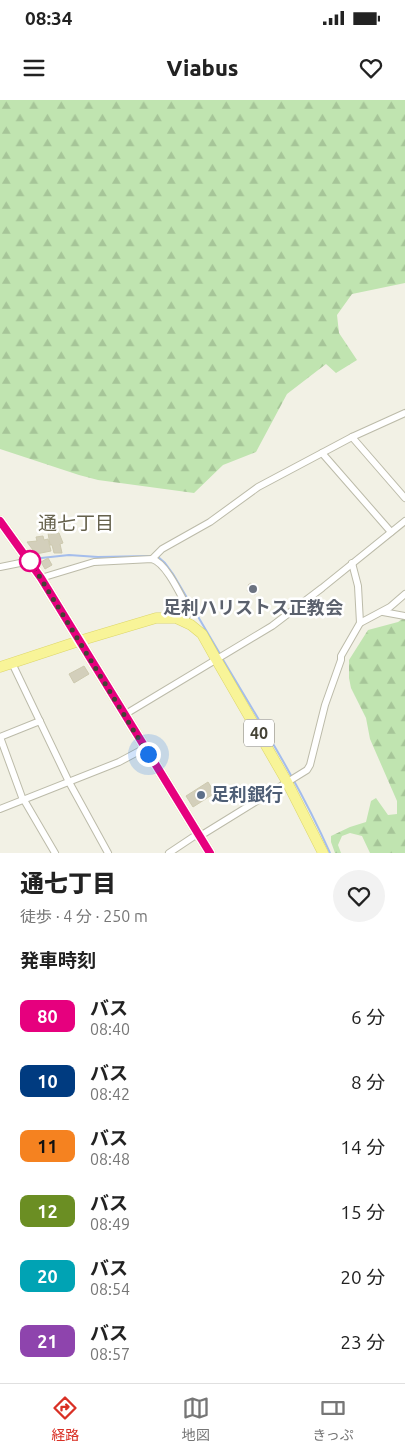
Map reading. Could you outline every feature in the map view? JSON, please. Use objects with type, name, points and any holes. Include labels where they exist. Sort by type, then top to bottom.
[{"type":"main road","points":[[2,525],[41,578],[210,853]]},
{"type":"main road","points":[[0,667],[156,618],[169,617],[185,621]]},
{"type":"main road","name":"40","points":[[185,621],[202,634],[287,782],[323,853]]},
{"type":"street","points":[[152,559],[162,549],[210,522],[258,487],[352,437],[405,413]]},
{"type":"street","points":[[352,437],[405,498]]},
{"type":"street","points":[[322,453],[391,532]]},
{"type":"street","points":[[124,715],[272,626],[405,521]]},
{"type":"street","points":[[41,578],[94,562],[158,560],[188,607],[185,621]]},
{"type":"street","points":[[0,567],[30,561]]},
{"type":"street","points":[[169,853],[307,770],[341,656],[360,623],[358,586],[352,563]]},
{"type":"street","points":[[360,623],[383,612],[405,594]]},
{"type":"street","points":[[383,612],[405,616]]},
{"type":"street","points":[[12,663],[69,782],[108,853]]},
{"type":"street","points":[[40,721],[0,737],[23,800],[55,853]]},
{"type":"street","points":[[0,809],[119,762],[145,748]]},
{"type":"green space","points":[[0,100],[405,100],[405,283],[352,294],[337,315],[339,333],[357,360],[336,373],[326,364],[287,394],[256,452],[223,465],[194,493],[98,480],[0,449]]},
{"type":"green space","points":[[405,617],[405,853],[370,853],[362,836],[350,833],[342,836],[338,845],[341,853],[335,853],[331,836],[366,822],[371,801],[376,798],[388,815],[397,814],[397,801],[370,739],[366,718],[351,688],[349,660],[368,630],[398,622]]},
{"type":"building","points":[[51,532],[51,534],[59,533],[63,543],[60,544],[62,553],[54,553],[52,545],[50,545],[48,533]]},
{"type":"building","points":[[43,536],[44,540],[48,539],[51,551],[36,554],[27,542],[37,541],[36,537]]},
{"type":"building","points":[[48,558],[52,565],[45,569],[41,562]]},
{"type":"building","name":"足利ハリストス正教会","points":[[251,583],[258,588],[255,590],[257,593],[254,595],[253,592],[250,594],[247,590],[250,588],[248,585]]},
{"type":"building","points":[[84,666],[89,674],[74,683],[69,674]]},
{"type":"building","name":"足利銀行","points":[[208,782],[215,793],[193,807],[186,796]]},
{"type":"waterway","points":[[32,559],[69,555],[98,557],[152,556]]},
{"type":"waterway","points":[[157,556],[173,574],[220,654]]},
{"type":"waterway","points":[[222,658],[293,778],[330,853]]},
{"type":"bus line","name":"80","points":[[0,521],[41,578],[210,853]]},
{"type":"place","name":"足利ハリストス正教会","points":[[253,589]]},
{"type":"place","name":"足利銀行","points":[[201,795]]},
{"type":"district","name":"通七丁目","points":[[76,523]]},
{"type":"route","points":[[30,561],[148,754]]}]
